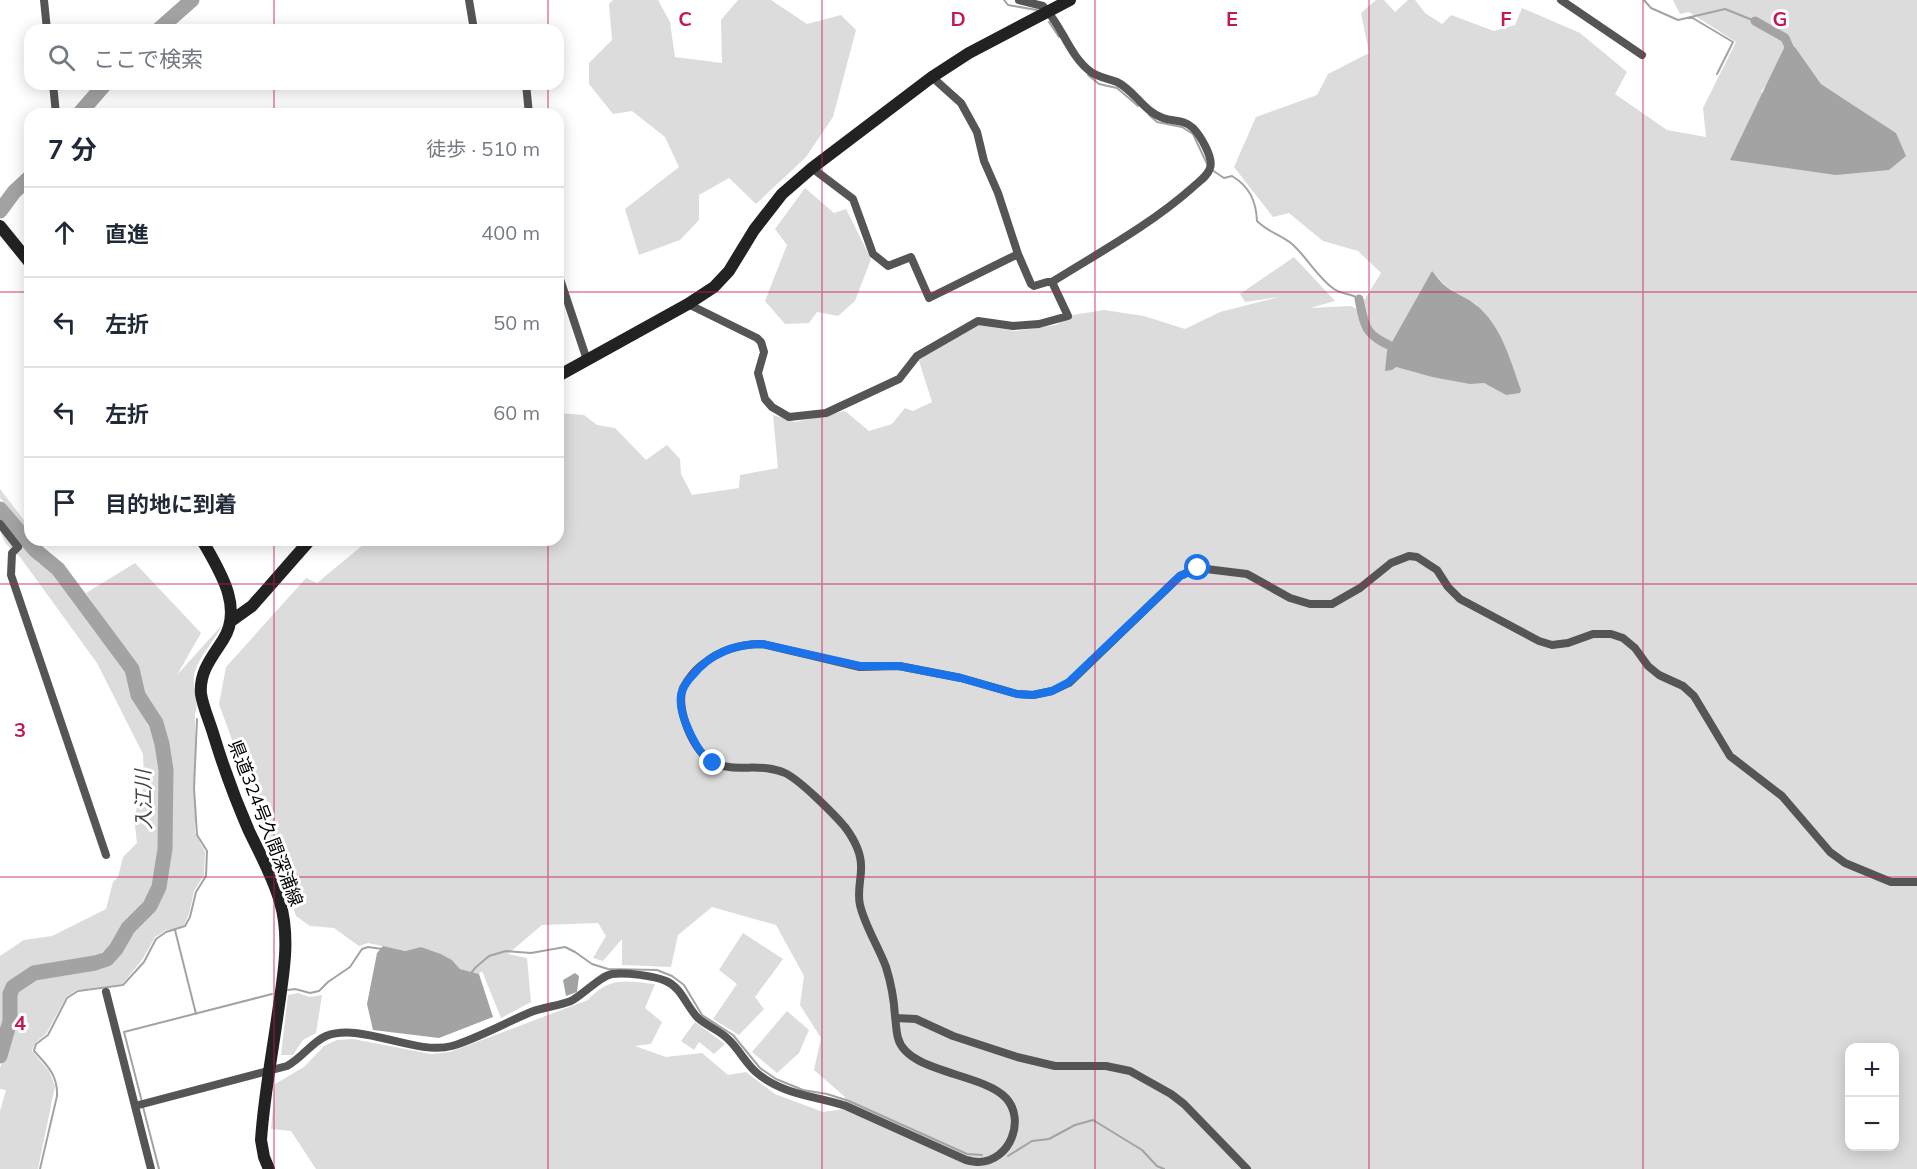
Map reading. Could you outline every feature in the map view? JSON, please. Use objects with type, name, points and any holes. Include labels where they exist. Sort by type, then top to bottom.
[{"type":"street","points":[[44,0],[46,24]]},
{"type":"street","points":[[469,0],[473,24]]},
{"type":"street","points":[[932,76],[961,103],[977,132],[984,161],[998,193],[1018,254],[1034,286],[1052,282],[1172,206],[1210,170],[1209,154],[1193,128],[1183,121],[1155,114],[1117,82],[1102,78],[1081,63],[1049,11],[1043,6],[1018,0]]},
{"type":"street","points":[[564,373],[688,304],[714,287],[729,271],[754,230],[782,194],[932,76],[969,53],[1070,0]]},
{"type":"street","points":[[1560,0],[1642,56]]},
{"type":"street","points":[[54,90],[55,108]]},
{"type":"street","points":[[527,90],[528,108]]},
{"type":"street","points":[[813,168],[854,199],[873,254],[888,266],[911,257],[929,298],[1018,254]]},
{"type":"street","points":[[2,228],[24,256]]},
{"type":"street","points":[[688,304],[761,342],[764,352],[758,373],[765,399],[772,407],[789,417],[826,413],[899,379],[917,356],[978,321],[1013,326],[1039,324],[1068,316],[1052,282]]},
{"type":"street","points":[[564,291],[587,360]]},
{"type":"street","points":[[0,524],[18,547],[12,553],[11,575],[106,855]]},
{"type":"street","points":[[205,546],[229,594],[231,621]]},
{"type":"street","points":[[231,621],[252,606],[305,546]]},
{"type":"street","points":[[135,1106],[287,1066],[299,1060],[310,1047],[326,1036],[340,1033],[432,1047],[451,1046],[534,1010],[571,1000],[611,974],[655,977],[669,982],[680,991],[699,1018],[727,1038],[757,1073],[775,1085],[804,1096],[846,1106],[966,1160],[979,1162],[991,1160],[999,1154],[1011,1138],[1015,1119],[1012,1107],[1005,1096],[993,1088],[915,1059],[898,1040],[893,993],[886,967],[861,911],[859,901],[861,866],[853,838],[844,825],[797,780],[785,773],[761,767],[726,767],[706,758],[694,741],[681,710],[684,686],[699,667],[711,657],[729,648],[747,644],[762,644],[860,666],[899,666],[961,678],[1017,694],[1033,695],[1052,691],[1069,682],[1180,576],[1198,568],[1247,574],[1290,598],[1310,604],[1332,604],[1360,588],[1391,563],[1409,556],[1417,557],[1437,570],[1448,587],[1460,599],[1551,645],[1568,644],[1593,634],[1611,634],[1623,638],[1659,675],[1683,686],[1694,696],[1730,756],[1782,796],[1830,852],[1845,863],[1891,882],[1917,882]]},
{"type":"street","name":"県道324号久間深浦線","points":[[231,621],[222,642],[211,656],[205,670],[201,692],[235,797],[277,893],[284,920],[286,942],[283,975],[261,1140],[269,1169]]},
{"type":"street","points":[[106,992],[152,1169]]},
{"type":"street","points":[[896,1018],[916,1019],[954,1036],[1046,1064],[1106,1066],[1130,1071],[1184,1104],[1247,1169]]},
{"type":"shaded area","points":[[613,0],[658,0],[670,22],[675,57],[722,63],[721,20],[738,0],[771,0],[807,24],[841,15],[856,30],[833,117],[806,157],[756,204],[729,178],[699,195],[699,220],[680,240],[639,255],[625,209],[679,167],[665,137],[632,111],[613,114],[589,84],[589,63],[612,40],[609,4]]},
{"type":"shaded area","points":[[1376,0],[1384,0],[1395,12],[1408,0],[1415,0],[1425,13],[1442,24],[1451,15],[1494,31],[1515,25],[1522,8],[1580,33],[1627,72],[1615,94],[1667,130],[1706,137],[1703,108],[1736,42],[1689,12],[1680,14],[1673,0],[1917,0],[1917,1169],[316,1169],[291,1131],[271,1129],[275,1084],[304,1067],[324,1046],[337,1040],[353,1039],[431,1054],[450,1052],[588,1000],[603,987],[627,981],[655,984],[645,1008],[662,1022],[651,1044],[635,1046],[666,1057],[702,1053],[728,1075],[746,1072],[775,1094],[823,1112],[844,1109],[845,1097],[814,1070],[821,1038],[800,1005],[804,976],[776,925],[712,907],[678,935],[671,967],[622,965],[622,939],[603,961],[593,958],[606,936],[598,923],[542,925],[508,954],[527,958],[531,1002],[501,1018],[482,971],[479,974],[460,969],[452,960],[421,947],[405,951],[368,943],[359,946],[334,928],[310,926],[296,916],[219,704],[226,667],[306,578],[317,583],[362,546],[564,546],[564,413],[584,415],[597,425],[615,428],[646,460],[667,445],[680,459],[681,474],[692,495],[739,488],[740,475],[778,468],[773,415],[795,422],[845,411],[869,431],[892,424],[905,408],[913,411],[932,402],[918,358],[979,325],[1016,331],[1056,325],[1073,315],[1104,310],[1144,316],[1185,329],[1220,312],[1279,297],[1245,302],[1240,294],[1294,257],[1335,301],[1310,308],[1351,306],[1358,310],[1381,273],[1358,251],[1323,241],[1289,213],[1273,217],[1234,167],[1256,117],[1317,95],[1328,74],[1369,53],[1361,13]],"holes":[[[1795,47],[1821,84],[1896,133],[1761,92]],[[1432,272],[1447,287],[1476,304],[1506,395],[1484,383],[1432,377],[1396,367]]]},
{"type":"shaded area","points":[[1785,46],[1795,47],[1821,84],[1896,133],[1906,156],[1889,170],[1836,175],[1730,160]]},
{"type":"shaded area","points":[[805,188],[834,213],[846,209],[871,259],[855,301],[838,316],[817,312],[809,323],[785,324],[765,301],[787,245],[775,229]]},
{"type":"shaded area","points":[[1432,271],[1446,286],[1470,300],[1485,313],[1499,333],[1509,355],[1520,393],[1506,395],[1484,383],[1470,384],[1396,367],[1385,371],[1387,351]]},
{"type":"shaded area","points":[[0,489],[24,520],[24,529],[0,498]]},
{"type":"shaded area","points":[[0,515],[38,563],[58,574],[112,644],[132,678],[132,695],[149,727],[158,754],[161,786],[160,857],[148,898],[126,923],[111,946],[97,956],[29,971],[5,991],[5,1021],[0,1040],[0,956],[24,940],[52,936],[106,909],[123,857],[137,843],[134,817],[144,786],[143,754],[97,663],[20,557],[3,539]]},
{"type":"shaded area","points":[[135,563],[201,633],[177,675],[222,625],[199,662],[194,676],[197,704],[195,714],[195,833],[205,852],[204,875],[194,891],[184,925],[166,930],[155,937],[142,960],[122,984],[77,990],[66,997],[46,1034],[35,1043],[32,1051],[49,1071],[55,1086],[38,1169],[0,1169],[0,1111],[6,1090],[0,1089],[0,1068],[14,1028],[14,996],[28,980],[102,966],[117,954],[155,903],[170,865],[167,736],[149,706],[138,673],[86,593]]},
{"type":"shaded area","points":[[743,933],[783,959],[755,997],[764,1009],[739,1035],[713,1019],[737,984],[719,970]]},
{"type":"shaded area","points":[[383,946],[405,951],[421,947],[452,960],[460,969],[479,974],[493,1017],[439,1038],[373,1030],[367,1004],[377,953]]},
{"type":"shaded area","points":[[575,973],[579,976],[577,992],[566,996],[563,980]]},
{"type":"shaded area","points":[[298,993],[310,997],[322,995],[316,1033],[303,1040],[293,1055],[281,1055],[288,995]]},
{"type":"shaded area","points":[[787,1011],[809,1030],[799,1053],[777,1073],[752,1052]]},
{"type":"shaded area","points":[[695,1022],[725,1044],[714,1054],[699,1042],[694,1050],[681,1041]]},
{"type":"waterway","name":"入江川","points":[[165,24],[192,0]]},
{"type":"waterway","points":[[1004,0],[1008,5],[1037,10]]},
{"type":"waterway","points":[[1644,0],[1651,8],[1678,20],[1725,9],[1755,21]]},
{"type":"waterway","points":[[1691,17],[1733,42],[1717,74]]},
{"type":"waterway","points":[[1755,21],[1785,38],[1793,56]]},
{"type":"waterway","points":[[1049,22],[1059,37]]},
{"type":"waterway","points":[[1088,75],[1099,84],[1117,88],[1138,106]]},
{"type":"waterway","name":"入江川","points":[[84,108],[100,90]]},
{"type":"waterway","points":[[1149,115],[1157,122],[1182,127],[1193,134],[1208,166]]},
{"type":"waterway","points":[[1212,170],[1224,178],[1232,176],[1238,180],[1251,195],[1257,221],[1292,244],[1322,279],[1334,289],[1359,299]]},
{"type":"waterway","name":"入江川","points":[[0,211],[24,183]]},
{"type":"waterway","points":[[1359,299],[1364,320],[1370,332],[1400,351]]},
{"type":"waterway","name":"入江川","points":[[0,509],[24,537]]},
{"type":"waterway","name":"入江川","points":[[0,1056],[10,1021],[10,994],[13,987],[34,973],[107,959],[116,949],[128,928],[150,906],[159,887],[165,849],[166,770],[156,723],[138,695],[132,669],[58,569],[32,546]]},
{"type":"waterway","points":[[40,1169],[57,1089],[51,1071],[34,1051],[36,1044],[48,1035],[67,998],[78,991],[123,985],[144,962],[156,939],[166,932],[185,926],[190,917],[196,892],[206,876],[207,851],[197,835],[194,788],[197,719]]},
{"type":"waterway","points":[[175,930],[196,1014]]},
{"type":"waterway","points":[[288,990],[295,989],[310,993],[319,991],[350,967],[362,949],[368,947],[382,949]]},
{"type":"waterway","points":[[471,973],[489,956],[506,951],[531,953],[565,947],[592,964],[608,969],[657,970],[672,976],[684,985],[702,1015],[733,1035],[760,1068],[776,1079],[803,1090],[849,1101],[967,1154],[982,1155]]},
{"type":"waterway","points":[[142,1102],[124,1032],[272,994]]},
{"type":"waterway","name":"入江川","points":[[0,1028],[8,1028]]},
{"type":"waterway","points":[[143,1107],[159,1169]]},
{"type":"waterway","points":[[1008,1156],[1032,1141],[1049,1139],[1075,1125],[1093,1120],[1142,1150],[1157,1166],[1164,1169]]},
{"type":"route","points":[[713,763],[699,750],[689,731],[681,710],[681,696],[684,686],[699,667],[711,657],[729,648],[747,644],[762,644],[860,666],[899,666],[961,678],[1017,694],[1033,695],[1052,691],[1069,682],[1180,576],[1198,568]]}]
